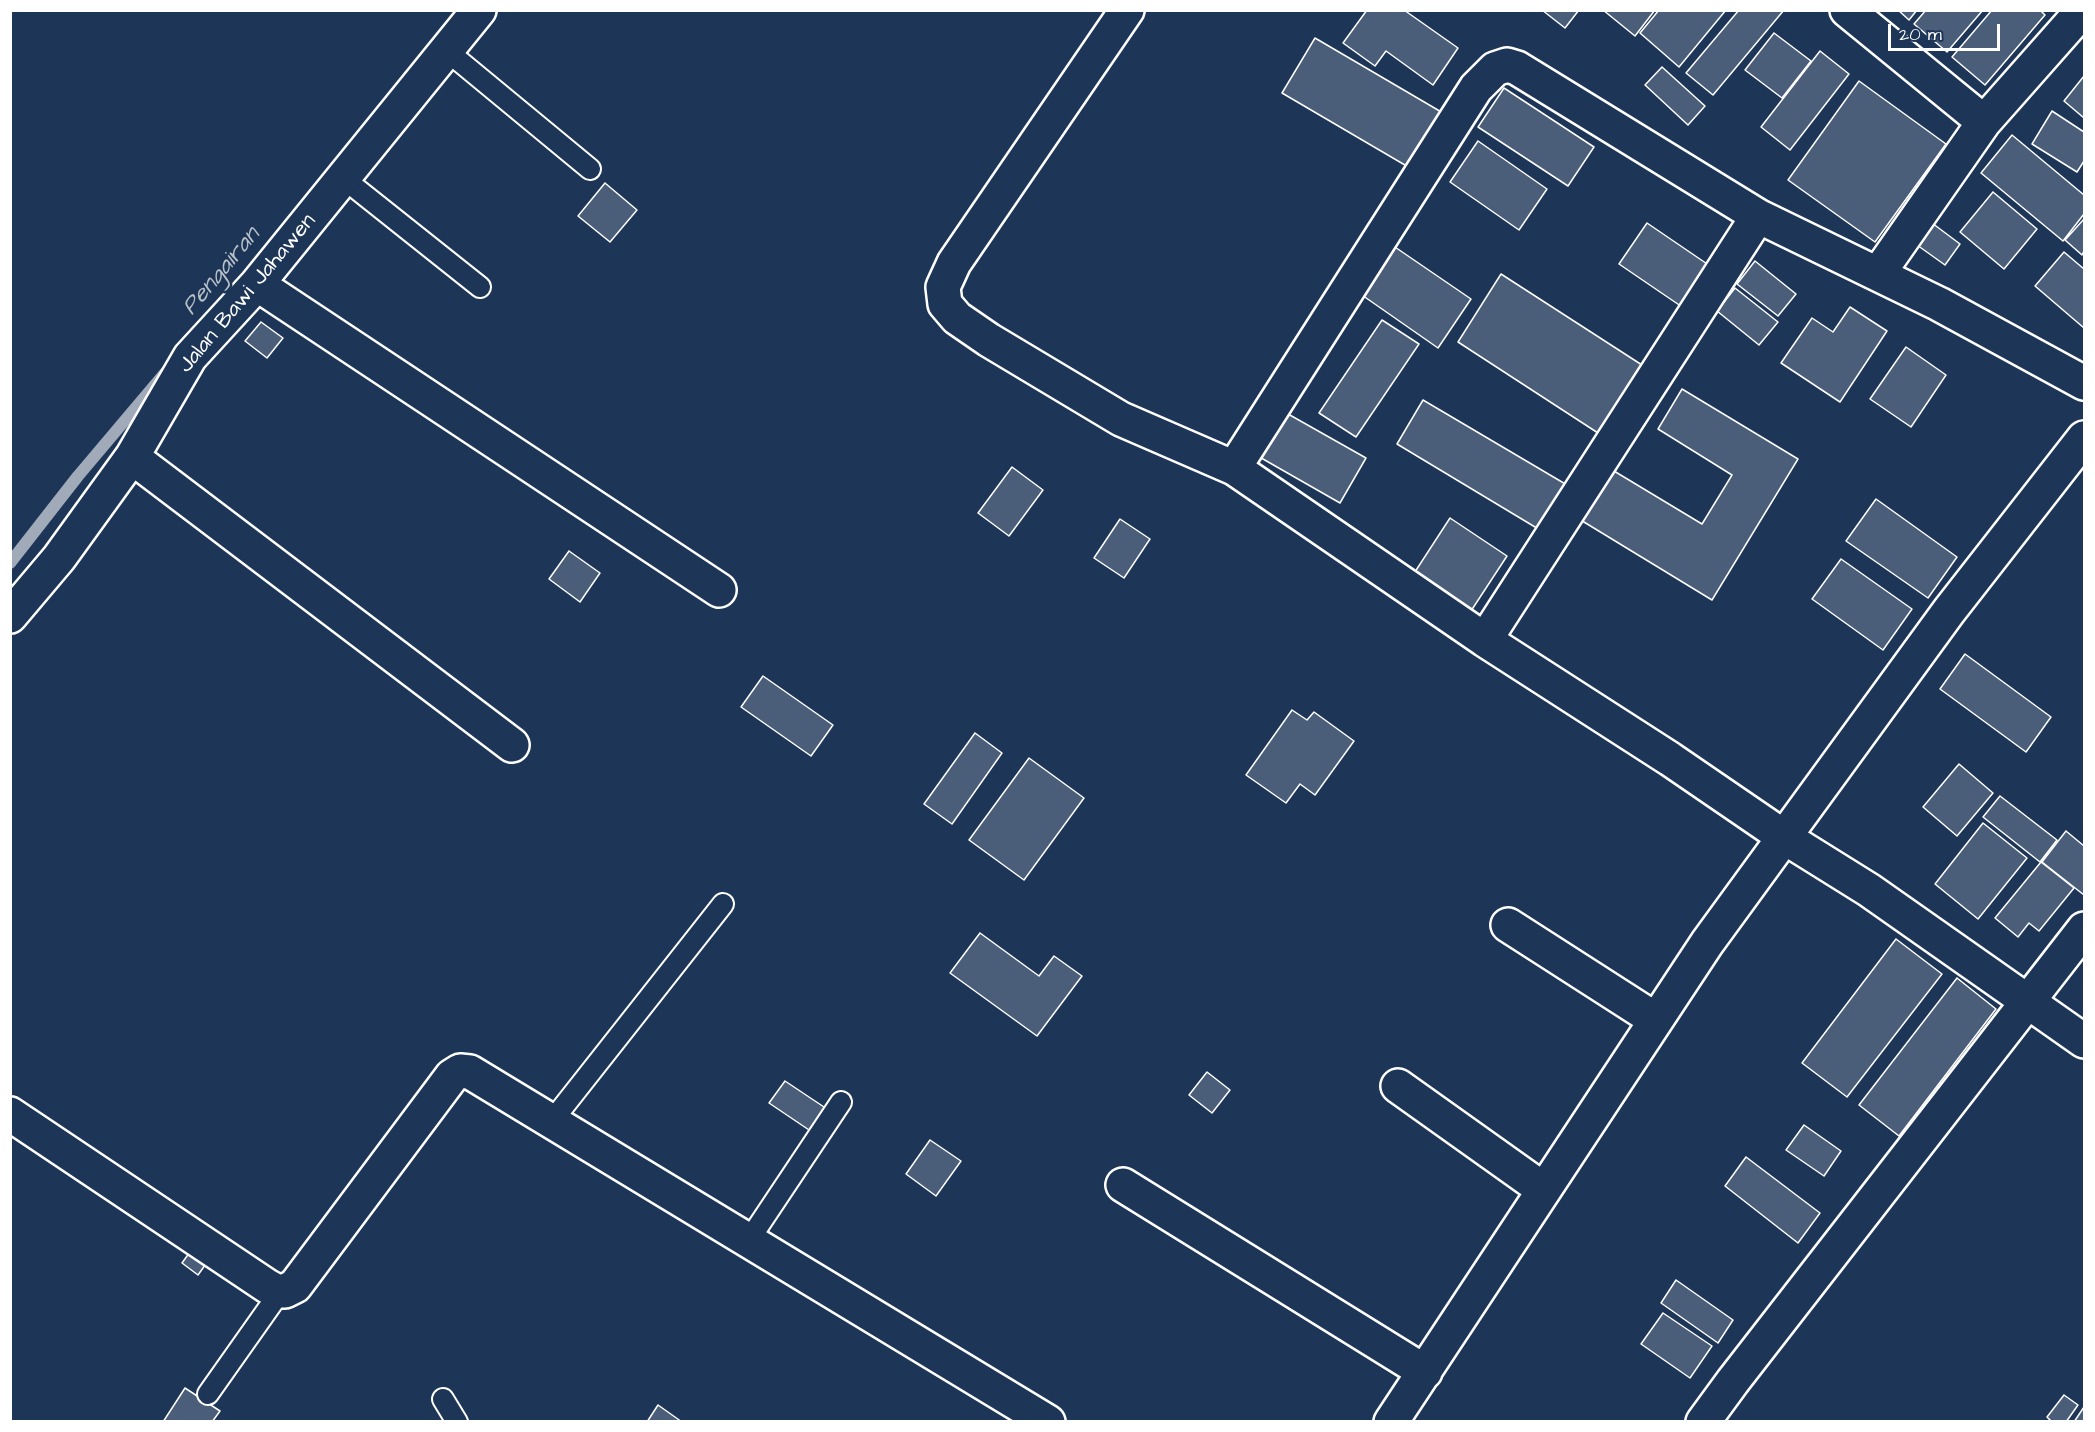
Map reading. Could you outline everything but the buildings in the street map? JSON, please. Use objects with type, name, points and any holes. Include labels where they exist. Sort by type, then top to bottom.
[{"type":"street","name":"Jalan Bawi Jahawen","points":[[10,616],[59,558],[132,457],[190,357],[257,284],[479,10]]},
{"type":"street","points":[[1127,10],[954,263],[943,287],[945,304],[957,318],[988,340],[1121,419],[1234,468],[1485,640],[1670,759],[1784,837],[1869,890],[2085,1041]]},
{"type":"street","points":[[1847,10],[1984,122]]},
{"type":"street","points":[[1878,274],[1984,122],[2083,10]]},
{"type":"street","points":[[1234,468],[1476,88],[1495,69],[1507,65],[1517,68],[1758,216],[1939,304],[2085,383]]},
{"type":"street","points":[[1485,640],[1758,216]]},
{"type":"street","points":[[257,284],[719,590]]},
{"type":"street","points":[[1391,1422],[1707,943],[1949,611],[2085,438]]},
{"type":"street","points":[[132,457],[512,745]]},
{"type":"street","points":[[1508,925],[1656,1020]]},
{"type":"street","points":[[1703,1422],[1740,1371],[2085,929]]},
{"type":"street","points":[[10,1114],[267,1286],[285,1292],[295,1286],[455,1073],[470,1072],[1048,1422]]},
{"type":"street","points":[[1398,1086],[1544,1190]]},
{"type":"street","points":[[1123,1185],[1425,1372]]},
{"type":"lane","points":[[446,50],[590,169]]},
{"type":"lane","points":[[343,177],[480,287]]},
{"type":"lane","points":[[552,1121],[723,904]]},
{"type":"lane","points":[[749,1240],[841,1102]]},
{"type":"lane","points":[[208,1394],[280,1292]]},
{"type":"lane","points":[[443,1399],[457,1422]]},
{"type":"waterway","name":"Pengairan","points":[[10,563],[78,476],[165,373]]}]
